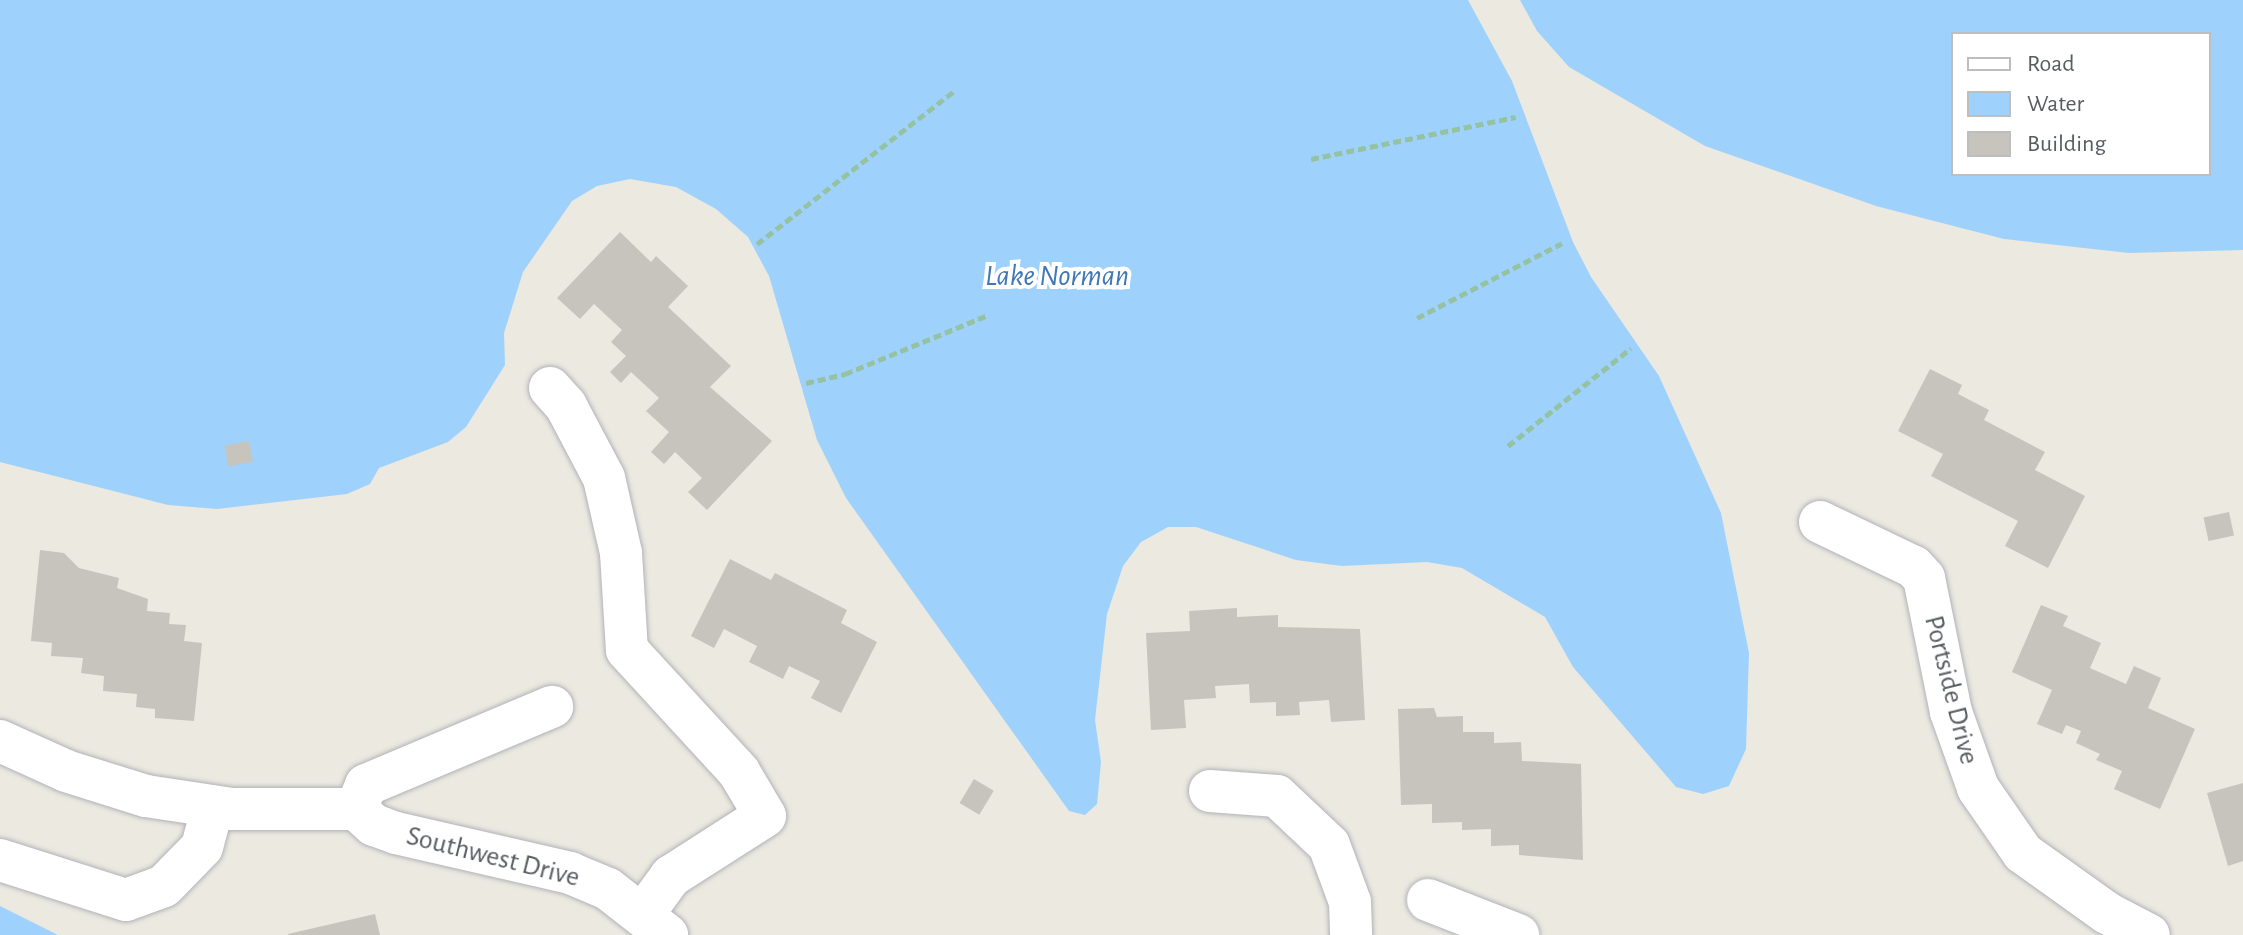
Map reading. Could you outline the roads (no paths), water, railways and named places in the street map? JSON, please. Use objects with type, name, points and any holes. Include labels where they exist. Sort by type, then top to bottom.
[{"type":"street","points":[[550,388],[566,406],[604,478],[621,553],[621,613],[627,650],[739,772],[765,816],[671,876],[656,924]]},
{"type":"street","name":"Portside Drive","points":[[1820,522],[1914,567],[1924,578],[1951,712],[1978,788],[2023,853],[2107,913],[2149,935]]},
{"type":"street","points":[[0,741],[66,771],[133,792],[213,806],[356,809],[366,785],[552,707]]},
{"type":"street","points":[[1210,791],[1277,796],[1329,845],[1350,902],[1351,935]]},
{"type":"street","points":[[0,860],[126,900],[164,886],[202,847],[213,806]]},
{"type":"street","name":"Southwest Drive","points":[[356,809],[374,825],[396,833],[570,873],[656,924]]},
{"type":"street","points":[[1428,900],[1518,935]]},
{"type":"water","name":"Lake Norman","points":[[0,0],[1468,0],[1512,81],[1573,242],[1591,277],[1659,376],[1721,513],[1749,653],[1746,749],[1729,786],[1703,794],[1676,787],[1573,667],[1545,617],[1462,568],[1427,562],[1342,566],[1296,560],[1196,527],[1168,527],[1141,542],[1123,566],[1107,614],[1095,720],[1101,762],[1097,804],[1085,815],[1069,811],[846,498],[817,440],[769,276],[748,237],[716,209],[676,187],[630,179],[597,186],[572,201],[523,272],[504,333],[505,365],[466,427],[448,442],[379,468],[370,484],[347,494],[217,509],[168,505],[0,462]]},
{"type":"water","points":[[1520,0],[2243,0],[2243,250],[2129,253],[2004,239],[1876,206],[1705,146],[1569,67],[1537,31]]},
{"type":"water","points":[[0,906],[58,935],[0,935]]}]
